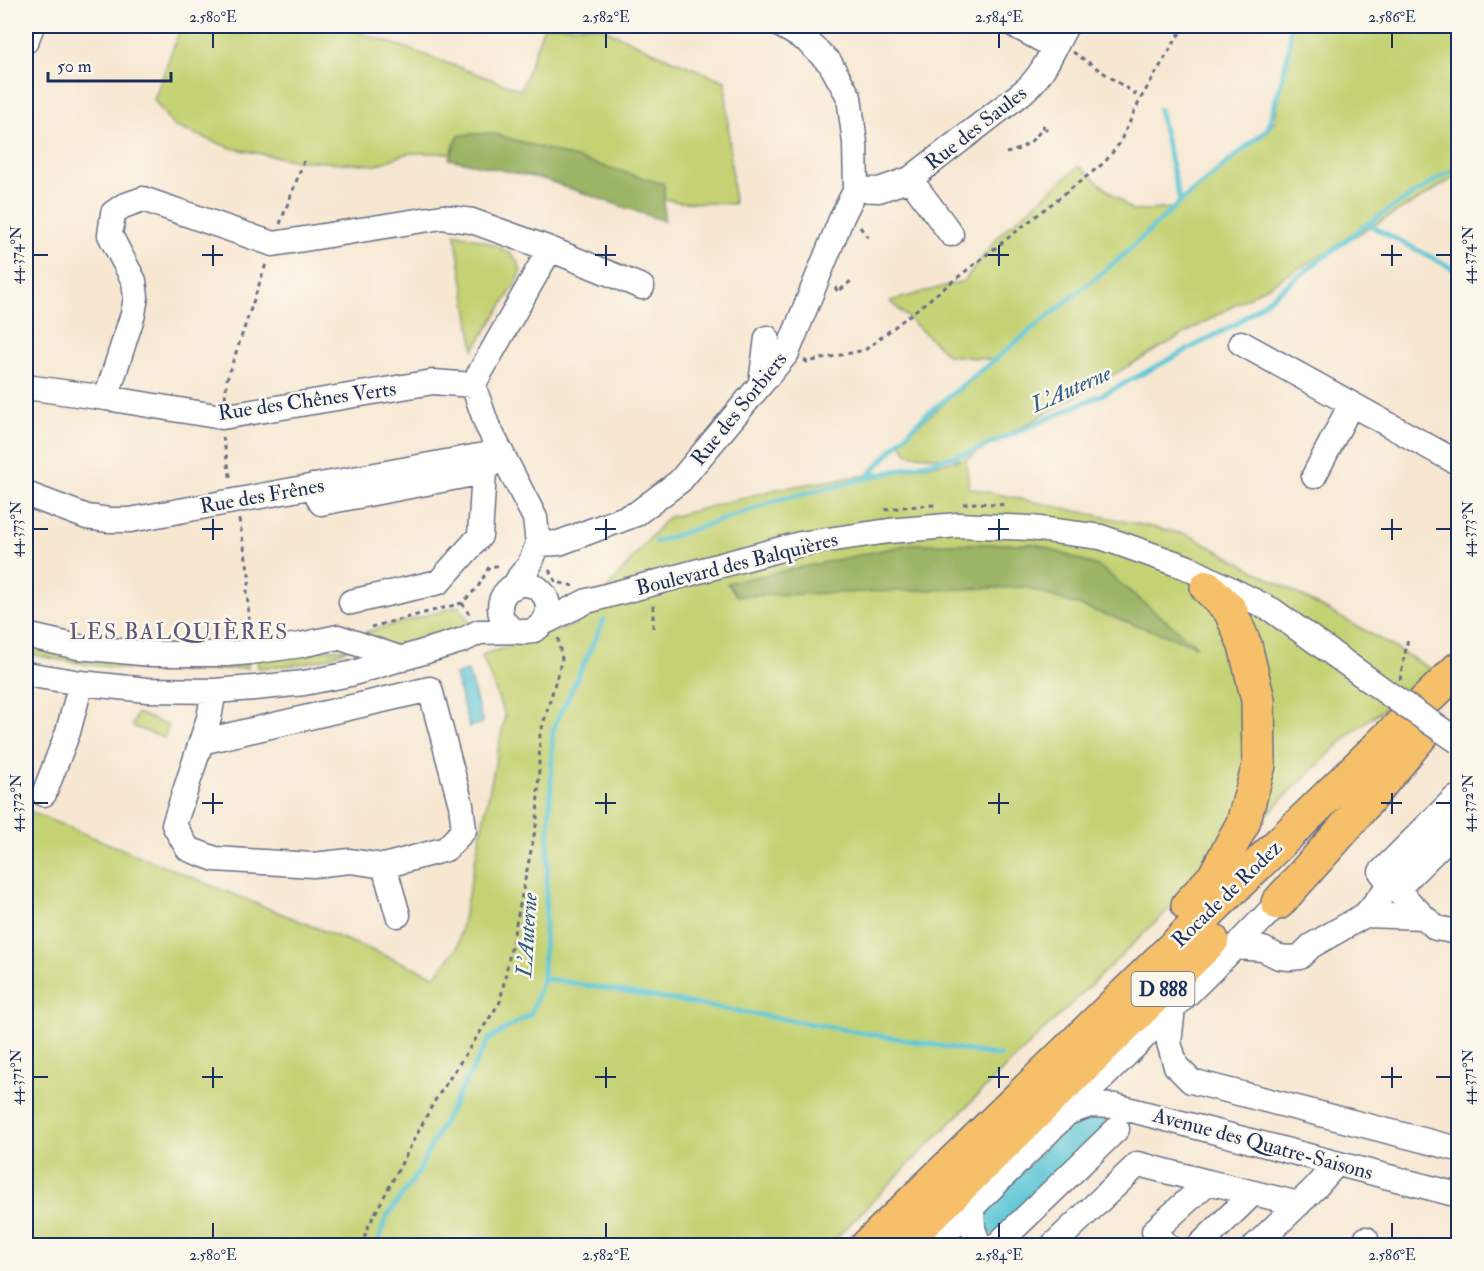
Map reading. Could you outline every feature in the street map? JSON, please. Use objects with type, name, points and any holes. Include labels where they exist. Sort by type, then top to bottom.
[{"type":"highway","points":[[1094,1023],[1111,990],[1214,877],[1244,823],[1259,765],[1258,700],[1245,645],[1230,610],[1207,587]]},
{"type":"highway","name":"Rocade de Rodez","points":[[867,1245],[1458,669]]},
{"type":"highway","name":"Rocade de Rodez","points":[[900,1245],[1458,699]]},
{"type":"highway","points":[[1273,908],[1342,831],[1424,732]]},
{"type":"street","points":[[26,41],[32,26]]},
{"type":"street","points":[[782,26],[806,40],[830,63],[849,97],[855,143],[856,189]]},
{"type":"street","points":[[1016,26],[1062,41]]},
{"type":"street","name":"Rue des Saules","points":[[856,189],[879,190],[910,179],[1032,85],[1062,41]]},
{"type":"street","points":[[910,179],[951,234]]},
{"type":"street","name":"Rue des Sorbiers","points":[[534,555],[636,513],[680,481],[787,353],[842,217],[856,189]]},
{"type":"street","points":[[106,398],[133,314],[136,297],[134,281],[110,235],[113,213],[123,206],[143,200],[273,244],[442,217],[472,221],[550,249],[642,287]]},
{"type":"street","points":[[500,606],[503,619],[513,629],[519,631],[532,630],[543,623],[547,616],[547,600],[540,591],[534,555],[534,518],[487,425],[473,385],[550,249]]},
{"type":"street","points":[[761,384],[767,338]]},
{"type":"street","points":[[1240,343],[1458,463]]},
{"type":"street","name":"Rue des Chênes Verts","points":[[26,387],[222,417],[433,382],[473,385]]},
{"type":"street","points":[[1314,476],[1351,404]]},
{"type":"street","points":[[351,602],[439,582],[480,536],[484,472],[501,452]]},
{"type":"street","name":"Rue des Frênes","points":[[26,494],[87,517],[130,520],[501,452]]},
{"type":"street","points":[[313,486],[321,503],[484,472]]},
{"type":"street","name":"Boulevard des Balquières","points":[[540,591],[584,594],[800,544],[888,531],[958,525],[1031,528],[1101,537],[1186,567],[1272,610],[1400,685],[1458,741]]},
{"type":"street","name":"Boulevard des Balquières","points":[[1031,528],[1111,552],[1207,587],[1400,685]]},
{"type":"street","points":[[26,674],[147,690],[214,691],[304,683],[350,674],[463,640],[479,632],[500,606],[505,595],[514,587],[534,555]]},
{"type":"street","points":[[514,587],[526,585],[540,591]]},
{"type":"street","name":"Boulevard des Balquières","points":[[543,623],[584,594]]},
{"type":"street","points":[[479,632],[519,631]]},
{"type":"street","points":[[26,635],[78,647],[152,654],[227,654],[301,645],[338,637],[402,659]]},
{"type":"street","points":[[44,794],[69,732],[81,683]]},
{"type":"street","points":[[201,742],[430,689],[461,805],[464,830],[446,849],[384,866],[350,861],[313,865],[215,859],[188,849],[174,825],[201,742],[209,718],[214,691]]},
{"type":"street","points":[[1454,799],[1381,872],[1436,928],[1458,932]]},
{"type":"street","points":[[1235,947],[1263,949],[1279,957],[1299,957],[1311,946],[1365,915],[1458,828]]},
{"type":"street","points":[[384,866],[398,915]]},
{"type":"street","points":[[1273,908],[1270,934],[1280,945],[1311,946]]},
{"type":"street","name":"Avenue des Quatre-Saisons","points":[[939,1245],[972,1207],[1273,908]]},
{"type":"street","points":[[1365,915],[1424,917]]},
{"type":"street","name":"Avenue des Quatre-Saisons","points":[[1173,1008],[1169,1043],[1176,1066],[1191,1081],[1458,1149]]},
{"type":"street","name":"Avenue des Quatre-Saisons","points":[[1068,1113],[1090,1105],[1116,1106],[1458,1195]]},
{"type":"street","points":[[996,1245],[1117,1129]]},
{"type":"street","points":[[1052,1245],[1138,1164],[1299,1204]]},
{"type":"street","points":[[1255,1245],[1315,1188],[1336,1164]]},
{"type":"street","points":[[1168,1245],[1154,1231],[1208,1182]]},
{"type":"street","points":[[1199,1245],[1252,1193]]},
{"type":"street","points":[[972,1207],[973,1228],[979,1245]]},
{"type":"path","points":[[787,353],[807,362],[865,350],[1070,191],[1105,162],[1119,144],[1142,98],[1184,26]]},
{"type":"path","points":[[1062,41],[1142,98]]},
{"type":"path","points":[[1008,154],[1029,143],[1045,128]]},
{"type":"path","points":[[956,504],[1016,506]]},
{"type":"path","points":[[880,510],[945,505]]},
{"type":"path","points":[[534,555],[547,567],[556,582],[584,594]]},
{"type":"path","points":[[361,1245],[369,1225],[434,1102],[500,1002],[537,821],[540,735],[562,659],[558,639],[543,623]]},
{"type":"path","points":[[1400,685],[1408,638]]},
{"type":"green space","points":[[181,26],[339,26],[521,90],[544,26],[598,26],[665,57],[725,81],[734,204],[680,202],[664,199],[663,184],[459,135],[451,153],[408,153],[377,165],[293,160],[231,148],[173,126],[154,100]]},
{"type":"green space","points":[[1291,26],[1458,26],[1458,175],[966,459],[969,488],[1189,535],[1366,631],[1436,672],[1353,731],[1004,1069],[829,1245],[26,1245],[26,810],[435,976],[457,948],[505,716],[482,655],[577,624],[667,518],[777,489],[962,460],[908,454],[900,441],[994,360],[948,355],[890,301],[964,281],[1001,233],[1079,166],[1133,211],[1173,208],[1275,121]]},
{"type":"green space","points":[[491,133],[664,184],[664,221],[543,179],[449,159],[459,135]]},
{"type":"green space","points":[[455,233],[485,241],[506,251],[519,266],[520,275],[516,284],[474,349]]},
{"type":"green space","points":[[911,544],[1036,544],[1100,567],[1197,646],[1025,587],[737,596],[727,583]]},
{"type":"green space","points":[[459,606],[470,624],[448,637],[408,646],[381,645],[361,639],[366,632]]},
{"type":"green space","points":[[26,643],[246,658],[247,668],[191,671],[108,667],[26,653]]},
{"type":"green space","points":[[348,648],[316,661],[258,668],[257,657]]},
{"type":"green space","points":[[137,713],[169,726],[164,738],[132,726]]},
{"type":"water","points":[[468,671],[483,723],[469,727],[455,675]]},
{"type":"water","points":[[1101,1115],[1109,1130],[997,1239],[982,1225],[985,1208],[1068,1126]]},
{"type":"waterway","points":[[1180,202],[1268,129],[1289,52],[1290,26]]},
{"type":"waterway","points":[[866,478],[921,419],[1119,259],[1180,202],[1159,109]]},
{"type":"waterway","points":[[1367,224],[1458,166]]},
{"type":"waterway","name":"L'Auterne","points":[[656,542],[779,500],[971,452],[1108,392],[1236,324],[1367,224],[1458,271]]},
{"type":"waterway","name":"L'Auterne","points":[[377,1246],[386,1218],[418,1173],[489,1039],[531,1014],[543,978],[553,730],[604,620]]},
{"type":"waterway","points":[[543,978],[1000,1056]]},
{"type":"district","name":"LES BALQUIÈRES","points":[[179,632]]}]
